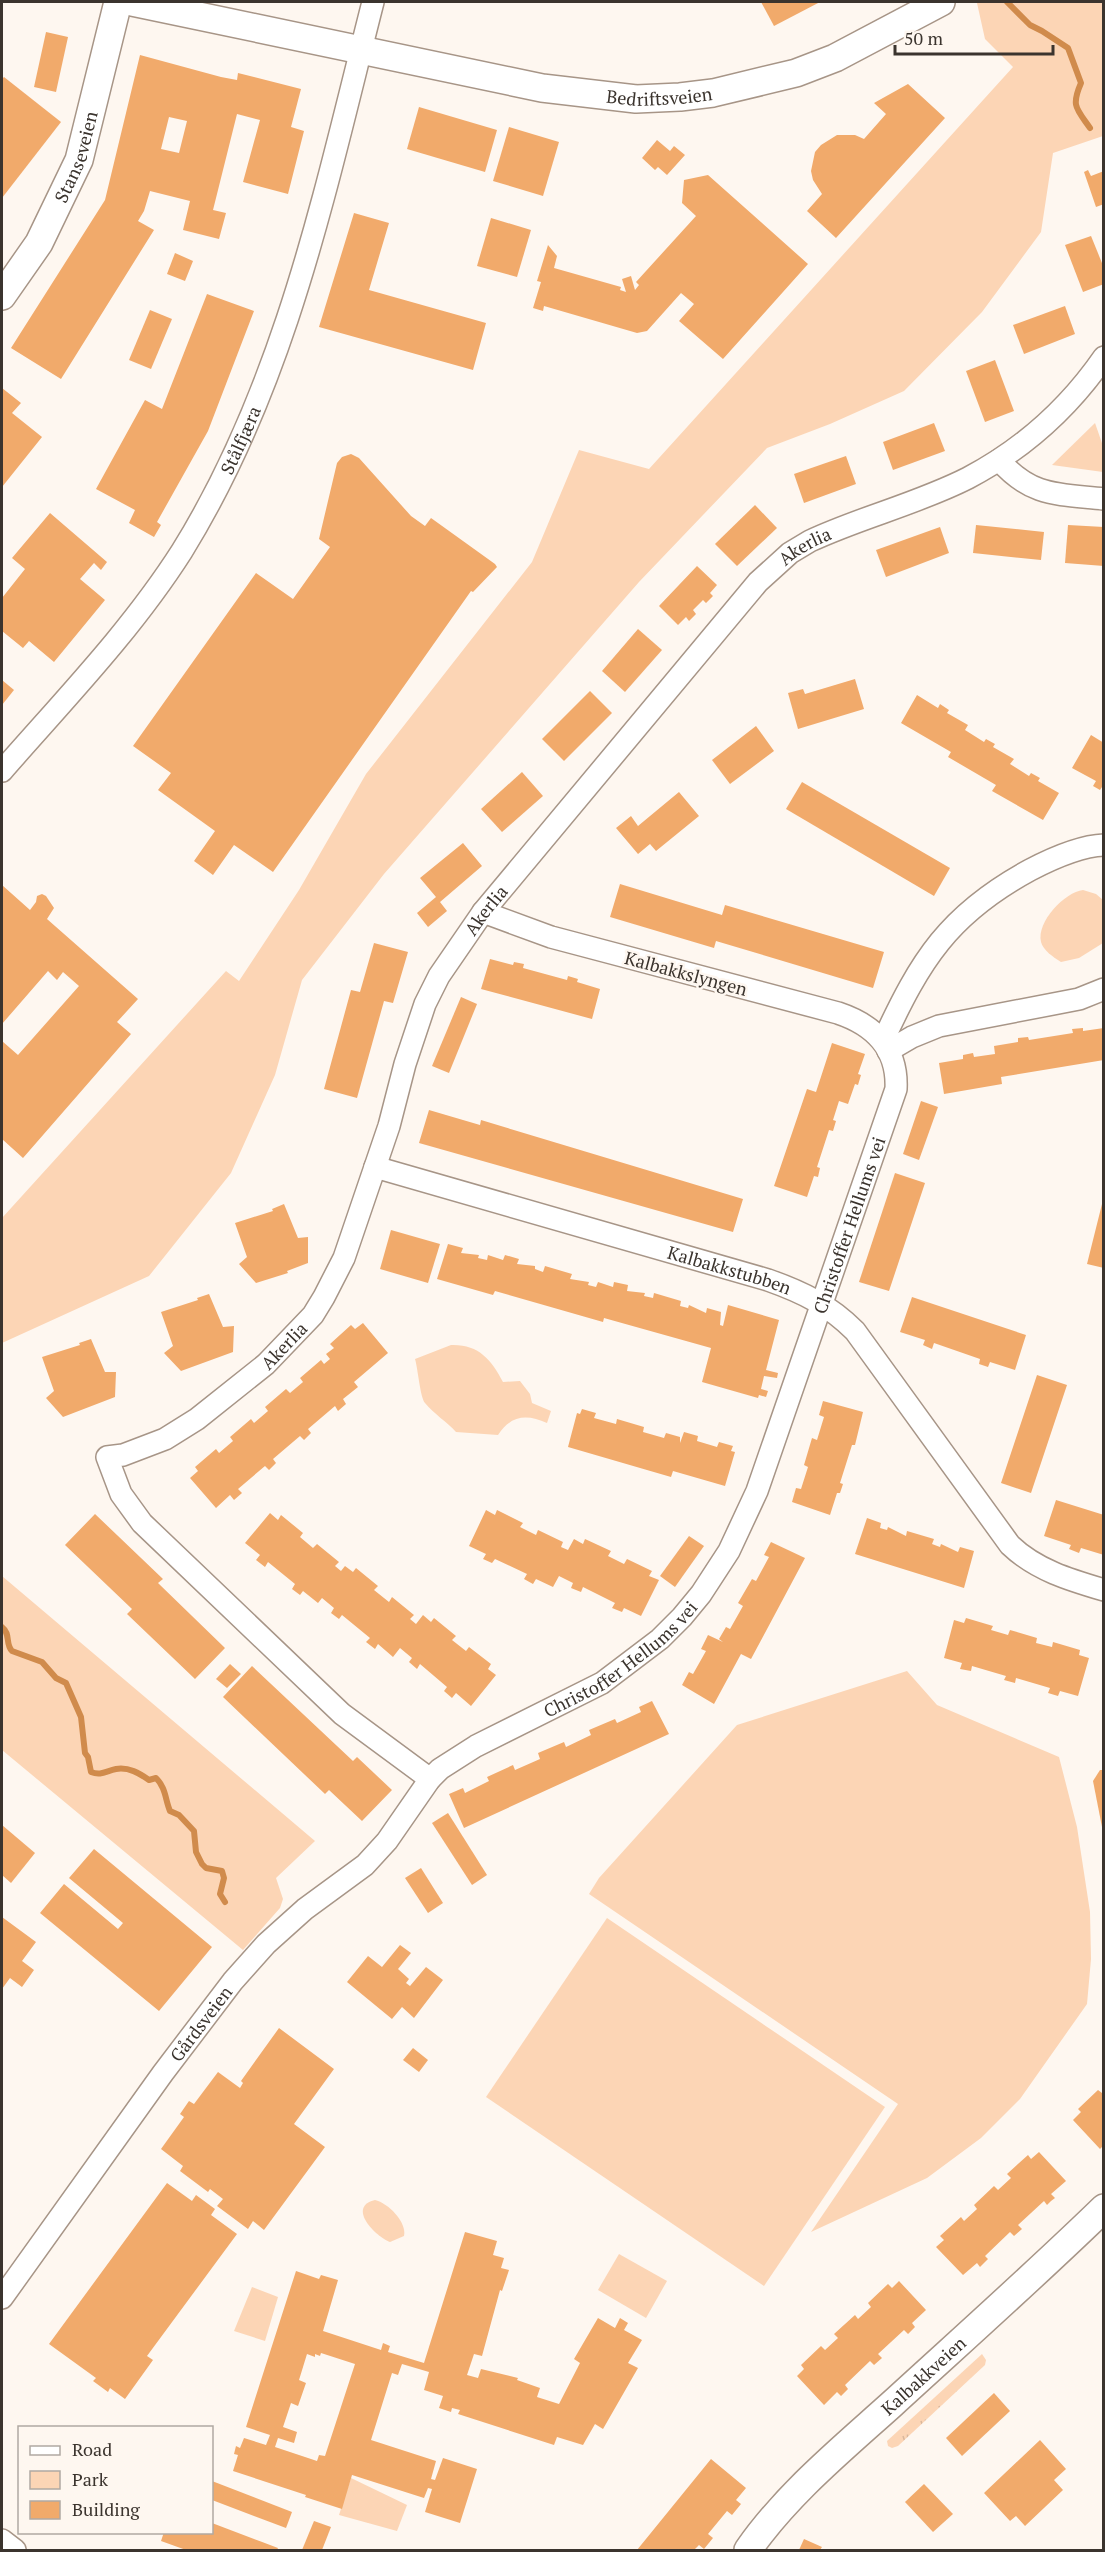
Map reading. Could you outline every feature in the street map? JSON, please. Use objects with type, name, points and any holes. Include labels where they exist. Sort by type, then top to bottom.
[{"type":"street","name":"Stanseveien","points":[[2,296],[39,243],[79,160],[118,2]]},
{"type":"street","name":"Bedriftsveien","points":[[132,2],[579,93],[636,99],[680,97],[746,87],[814,67],[836,58],[941,2]]},
{"type":"street","points":[[362,50],[373,2]]},
{"type":"street","name":"Stålfjæra","points":[[2,771],[139,612],[181,552],[222,481],[258,402],[291,312],[362,50]]},
{"type":"street","name":"Akerlia","points":[[430,1779],[342,1714],[142,1523],[121,1494],[107,1457],[144,1448],[178,1432],[241,1385],[300,1330],[324,1297],[338,1272],[375,1167],[425,1004],[452,954],[483,912],[774,566],[810,541],[966,479],[999,460],[1021,446],[1062,409],[1104,357]]},
{"type":"street","points":[[999,460],[1021,482],[1032,488],[1056,494],[1104,499]]},
{"type":"street","points":[[885,1046],[906,991],[926,957],[976,904],[1005,884],[1041,864],[1083,849],[1104,845]]},
{"type":"street","name":"Kalbakkslyngen","points":[[483,912],[551,937],[852,1017],[872,1029],[885,1046]]},
{"type":"street","points":[[885,1046],[939,1026],[1068,1001],[1093,995],[1104,989]]},
{"type":"street","name":"Christoffer Hellums vei","points":[[430,1779],[462,1754],[602,1683],[639,1656],[682,1617],[717,1571],[743,1526],[757,1491],[893,1101],[896,1080],[885,1046]]},
{"type":"street","name":"Kalbakkstubben","points":[[375,1167],[768,1280],[822,1303],[855,1331],[1010,1545],[1036,1565],[1104,1590]]},
{"type":"street","name":"Gårdsveien","points":[[2,2298],[163,2073],[249,1962],[285,1925],[365,1865],[387,1841],[430,1779]]},
{"type":"street","name":"Kalbakkveien","points":[[748,2550],[772,2520],[818,2472],[1104,2208]]},
{"type":"street","points":[[2,2540],[15,2550]]},
{"type":"green space","points":[[1103,2],[1103,136],[1053,153],[1041,232],[982,312],[904,391],[830,424],[767,448],[639,582],[384,874],[302,980],[275,1075],[231,1173],[149,1276],[2,1343],[2,1218],[226,971],[239,981],[299,890],[366,774],[532,562],[579,450],[649,469],[1013,67],[985,39],[977,3]]},
{"type":"green space","points":[[1095,423],[1103,446],[1103,472],[1052,465]]},
{"type":"green space","points":[[1083,890],[1096,894],[1103,900],[1103,943],[1079,958],[1061,962],[1042,945],[1043,926],[1047,917],[1060,902]]},
{"type":"green space","points":[[451,1345],[469,1347],[483,1354],[494,1366],[503,1382],[520,1381],[530,1394],[532,1403],[551,1411],[547,1423],[533,1418],[520,1418],[508,1423],[498,1435],[456,1432],[425,1403],[415,1359]]},
{"type":"green space","points":[[2,1576],[315,1841],[276,1878],[283,1899],[280,1908],[243,1950],[2,1750]]},
{"type":"green space","points":[[907,1671],[937,1705],[1059,1757],[1077,1827],[1090,1912],[1091,1959],[1087,2004],[1020,2099],[981,2138],[927,2178],[811,2232],[898,2104],[589,1894],[599,1878],[737,1725]]},
{"type":"green space","points":[[607,1918],[885,2107],[764,2286],[486,2097]]},
{"type":"green space","points":[[375,2200],[396,2214],[403,2225],[404,2236],[390,2242],[366,2222],[363,2209]]},
{"type":"green space","points":[[619,2254],[667,2281],[646,2318],[598,2290]]},
{"type":"green space","points":[[252,2287],[278,2297],[265,2341],[234,2331]]},
{"type":"green space","points":[[982,2354],[986,2360],[985,2365],[898,2446],[892,2448],[888,2446],[887,2441]]},
{"type":"green space","points":[[351,2478],[407,2505],[397,2531],[339,2515]]},
{"type":"building","points":[[761,2],[820,2],[774,26]]},
{"type":"building","points":[[46,32],[68,37],[56,92],[34,87]]},
{"type":"building","points":[[140,55],[221,77],[237,80],[238,73],[301,89],[291,127],[304,131],[288,194],[243,182],[260,120],[237,114],[213,210],[226,213],[219,239],[183,230],[190,201],[150,191],[144,211],[138,221],[154,230],[61,379],[11,348],[105,200]],"holes":[[[169,117],[187,121],[179,153],[161,149]]]},
{"type":"building","points":[[4,77],[61,122],[2,198],[2,79]]},
{"type":"building","points":[[908,84],[945,118],[836,238],[807,211],[822,194],[813,180],[811,171],[815,152],[821,145],[837,135],[855,135],[864,139],[886,114],[874,103]]},
{"type":"building","points":[[419,107],[497,130],[485,172],[407,149]]},
{"type":"building","points":[[509,127],[559,142],[543,196],[493,181]]},
{"type":"building","points":[[657,140],[670,151],[674,146],[685,155],[667,175],[658,167],[655,170],[642,158]]},
{"type":"building","points":[[1088,170],[1091,176],[1104,171],[1104,204],[1096,207],[1084,172]]},
{"type":"building","points":[[708,175],[808,264],[723,359],[679,321],[694,304],[681,293],[647,331],[637,333],[544,306],[543,311],[533,308],[541,282],[537,281],[548,245],[557,256],[554,268],[621,287],[620,290],[626,292],[622,279],[631,276],[635,290],[639,285],[636,282],[696,216],[682,203],[684,180]]},
{"type":"building","points":[[354,213],[389,223],[369,290],[486,323],[473,370],[319,327]]},
{"type":"building","points":[[491,218],[531,230],[517,277],[477,266]]},
{"type":"building","points":[[1091,236],[1104,268],[1104,284],[1083,292],[1065,245]]},
{"type":"building","points":[[175,253],[193,261],[185,281],[167,274]]},
{"type":"building","points":[[207,294],[254,311],[208,431],[157,522],[161,525],[154,537],[129,523],[135,510],[96,489],[145,400],[162,409]]},
{"type":"building","points":[[1065,306],[1075,334],[1024,354],[1013,325]]},
{"type":"building","points":[[150,310],[172,319],[151,369],[129,360]]},
{"type":"building","points":[[995,360],[1014,411],[985,422],[966,371]]},
{"type":"building","points":[[2,388],[21,403],[12,413],[42,437],[2,487]]},
{"type":"building","points":[[934,423],[945,451],[893,470],[883,442]]},
{"type":"building","points":[[351,454],[359,458],[411,516],[425,526],[431,518],[497,567],[473,592],[471,591],[273,872],[234,845],[213,875],[194,861],[215,831],[158,790],[171,773],[133,746],[256,573],[293,599],[330,547],[319,539],[337,463],[342,457]]},
{"type":"building","points":[[846,456],[856,484],[804,503],[794,474]]},
{"type":"building","points":[[755,505],[777,528],[737,566],[715,544]]},
{"type":"building","points":[[50,513],[107,562],[101,570],[94,563],[80,579],[105,600],[54,662],[29,641],[23,648],[2,631],[2,598],[25,569],[12,558]]},
{"type":"building","points":[[976,525],[1044,532],[1041,560],[973,553]]},
{"type":"building","points":[[1068,525],[1104,527],[1104,566],[1065,563]]},
{"type":"building","points":[[940,527],[949,553],[886,577],[876,550]]},
{"type":"building","points":[[697,566],[717,585],[710,593],[713,596],[706,603],[703,600],[693,610],[696,614],[689,621],[686,617],[678,625],[659,606]]},
{"type":"building","points":[[638,629],[662,650],[625,692],[602,671]]},
{"type":"building","points":[[855,679],[864,709],[798,729],[788,693],[803,689],[805,694]]},
{"type":"building","points":[[2,680],[14,690],[2,705]]},
{"type":"building","points":[[590,691],[612,713],[564,761],[542,739]]},
{"type":"building","points":[[917,695],[938,708],[940,704],[949,710],[947,713],[968,725],[965,730],[984,742],[986,739],[995,744],[993,747],[1014,759],[1010,764],[1029,776],[1031,773],[1040,778],[1038,781],[1059,793],[1043,820],[992,791],[996,785],[948,757],[951,752],[901,723]]},
{"type":"building","points":[[756,726],[774,751],[730,784],[712,760]]},
{"type":"building","points":[[1091,735],[1104,743],[1104,784],[1100,790],[1093,786],[1096,781],[1072,768]]},
{"type":"building","points":[[522,772],[543,796],[502,832],[481,809]]},
{"type":"building","points":[[802,782],[950,868],[934,896],[786,809]]},
{"type":"building","points":[[679,792],[699,816],[656,851],[650,844],[638,854],[616,828],[631,816],[638,826]]},
{"type":"building","points":[[463,843],[482,866],[440,902],[447,911],[428,927],[417,913],[436,897],[420,878]]},
{"type":"building","points":[[620,884],[722,915],[725,905],[884,952],[873,988],[716,941],[714,948],[610,917]]},
{"type":"building","points":[[2,885],[30,910],[37,896],[42,894],[46,896],[54,908],[47,919],[138,999],[117,1022],[131,1034],[23,1158],[2,1139],[2,1041],[18,1055],[79,986],[63,972],[57,980],[48,971],[2,1024]]},
{"type":"building","points":[[374,943],[408,952],[393,1003],[384,1001],[357,1098],[324,1089],[351,990],[360,992]]},
{"type":"building","points":[[490,959],[513,965],[514,962],[524,964],[523,968],[567,980],[568,976],[578,979],[577,982],[600,989],[592,1019],[481,989]]},
{"type":"building","points":[[461,997],[477,1004],[449,1073],[432,1066]]},
{"type":"building","points":[[1083,1028],[1083,1031],[1104,1028],[1104,1060],[1001,1077],[1002,1084],[944,1094],[939,1063],[963,1059],[963,1055],[973,1053],[974,1057],[995,1054],[994,1046],[1018,1042],[1018,1038],[1028,1037],[1029,1040],[1073,1033],[1072,1029]]},
{"type":"building","points":[[832,1043],[865,1054],[858,1074],[861,1075],[858,1085],[855,1084],[848,1104],[839,1101],[833,1120],[836,1121],[833,1131],[829,1130],[817,1167],[820,1168],[818,1177],[814,1176],[807,1197],[774,1186],[807,1089],[816,1092]]},
{"type":"building","points":[[921,1101],[938,1107],[919,1160],[903,1154]]},
{"type":"building","points":[[429,1110],[480,1125],[481,1120],[743,1199],[733,1232],[419,1143]]},
{"type":"building","points":[[895,1173],[925,1183],[889,1291],[859,1282]]},
{"type":"building","points":[[1104,1200],[1104,1268],[1087,1264]]},
{"type":"building","points":[[284,1204],[298,1238],[308,1237],[308,1263],[287,1271],[288,1273],[256,1283],[239,1264],[247,1257],[235,1223],[273,1211],[272,1209]]},
{"type":"building","points":[[391,1230],[440,1244],[428,1283],[380,1269]]},
{"type":"building","points":[[448,1244],[463,1248],[461,1253],[479,1255],[478,1258],[487,1260],[488,1255],[503,1260],[505,1255],[519,1259],[517,1264],[535,1266],[535,1269],[543,1272],[545,1266],[572,1274],[570,1279],[589,1282],[588,1285],[596,1287],[598,1282],[613,1287],[614,1282],[628,1285],[627,1291],[645,1293],[644,1296],[653,1298],[654,1293],[681,1301],[680,1306],[688,1308],[689,1305],[706,1313],[707,1308],[721,1312],[720,1325],[723,1326],[728,1305],[779,1320],[766,1370],[778,1373],[777,1378],[764,1376],[761,1389],[768,1391],[766,1397],[759,1395],[758,1398],[702,1382],[711,1348],[604,1318],[603,1322],[495,1291],[493,1295],[437,1279]]},
{"type":"building","points":[[209,1294],[223,1327],[234,1326],[233,1352],[181,1371],[164,1353],[173,1346],[161,1312]]},
{"type":"building","points":[[912,1297],[1026,1335],[1015,1370],[990,1362],[988,1367],[979,1364],[980,1359],[934,1343],[932,1349],[923,1345],[925,1340],[900,1332]]},
{"type":"building","points":[[363,1323],[388,1353],[354,1382],[358,1387],[343,1399],[346,1404],[338,1411],[335,1406],[308,1429],[311,1433],[304,1440],[300,1436],[273,1459],[276,1463],[269,1470],[265,1466],[238,1489],[242,1493],[234,1500],[230,1495],[216,1508],[190,1478],[198,1471],[195,1467],[216,1449],[219,1453],[233,1441],[230,1437],[251,1419],[254,1423],[268,1411],[265,1407],[286,1389],[290,1393],[303,1382],[300,1378],[321,1360],[324,1364],[330,1359],[326,1354],[334,1348],[330,1344],[351,1325],[355,1329]]},
{"type":"building","points":[[91,1339],[105,1372],[116,1372],[115,1397],[63,1417],[46,1398],[54,1391],[42,1357],[80,1345],[79,1343]]},
{"type":"building","points":[[1037,1375],[1067,1385],[1031,1493],[1001,1483]]},
{"type":"building","points":[[823,1401],[863,1412],[855,1445],[852,1445],[840,1483],[843,1484],[840,1493],[837,1493],[830,1515],[792,1502],[796,1488],[801,1489],[808,1467],[804,1465],[812,1438],[817,1440],[824,1417],[819,1415]]},
{"type":"building","points":[[582,1409],[596,1413],[594,1418],[616,1424],[617,1419],[644,1427],[643,1432],[664,1438],[666,1433],[680,1437],[680,1443],[684,1432],[698,1436],[697,1441],[717,1447],[719,1442],[733,1446],[731,1451],[735,1452],[725,1486],[673,1471],[671,1477],[568,1447],[577,1413],[580,1414]]},
{"type":"building","points":[[1056,1500],[1104,1515],[1104,1555],[1081,1548],[1079,1553],[1069,1549],[1071,1545],[1044,1536]]},
{"type":"building","points":[[486,1510],[495,1515],[497,1510],[523,1523],[520,1527],[536,1535],[538,1530],[563,1542],[561,1547],[568,1550],[574,1539],[583,1544],[585,1539],[611,1551],[608,1556],[624,1564],[627,1559],[652,1571],[649,1576],[659,1580],[641,1616],[624,1608],[622,1612],[612,1608],[615,1603],[583,1587],[581,1592],[571,1588],[573,1583],[559,1576],[553,1587],[536,1579],[533,1584],[524,1579],[527,1574],[495,1559],[492,1563],[483,1559],[486,1554],[469,1546]]},
{"type":"building","points":[[270,1513],[278,1520],[281,1515],[303,1533],[300,1537],[313,1548],[317,1544],[339,1562],[335,1566],[341,1571],[345,1566],[353,1572],[356,1568],[378,1586],[374,1590],[389,1602],[392,1597],[414,1615],[410,1619],[416,1624],[423,1615],[431,1622],[434,1618],[456,1636],[452,1640],[466,1651],[469,1647],[491,1664],[488,1669],[496,1675],[471,1706],[456,1693],[452,1698],[444,1691],[447,1687],[420,1664],[417,1669],[409,1662],[412,1658],[400,1648],[393,1657],[378,1644],[375,1649],[366,1642],[370,1638],[342,1615],[339,1619],[331,1613],[334,1608],[322,1598],[318,1603],[303,1591],[300,1595],[292,1589],[295,1584],[268,1562],[265,1567],[256,1560],[260,1555],[245,1543]]},
{"type":"building","points":[[95,1514],[163,1579],[158,1583],[225,1648],[195,1679],[127,1614],[132,1609],[65,1545]]},
{"type":"building","points":[[867,1518],[881,1523],[880,1528],[887,1530],[888,1527],[906,1536],[907,1531],[934,1539],[932,1544],[940,1547],[941,1544],[958,1552],[960,1547],[974,1551],[964,1588],[855,1554]]},
{"type":"building","points":[[689,1536],[704,1546],[675,1587],[660,1576]]},
{"type":"building","points":[[771,1542],[805,1558],[751,1659],[741,1654],[714,1704],[682,1685],[689,1672],[693,1674],[706,1651],[701,1649],[708,1635],[723,1642],[719,1639],[726,1627],[730,1629],[743,1606],[738,1603],[752,1579],[756,1581],[769,1557],[764,1555]]},
{"type":"building","points":[[966,1618],[993,1626],[991,1630],[1008,1635],[1010,1630],[1037,1638],[1036,1643],[1052,1647],[1053,1642],[1080,1650],[1079,1655],[1089,1658],[1078,1696],[1060,1691],[1058,1696],[1048,1693],[1050,1688],[1016,1678],[1015,1683],[1004,1680],[1006,1676],[972,1666],[971,1671],[960,1669],[962,1663],[944,1658],[954,1620],[964,1623]]},
{"type":"building","points":[[230,1664],[241,1674],[227,1688],[216,1679]]},
{"type":"building","points":[[252,1666],[353,1761],[357,1757],[392,1790],[362,1821],[329,1790],[325,1794],[223,1697]]},
{"type":"building","points":[[652,1701],[669,1734],[464,1828],[449,1794],[463,1788],[465,1793],[489,1781],[487,1777],[513,1765],[515,1770],[540,1759],[538,1753],[564,1742],[566,1747],[591,1735],[589,1730],[615,1719],[617,1723],[641,1712],[639,1707]]},
{"type":"building","points":[[1100,1770],[1104,1770],[1102,1827],[1093,1781]]},
{"type":"building","points":[[448,1813],[487,1875],[472,1885],[432,1823]]},
{"type":"building","points":[[2,1825],[35,1853],[11,1883],[2,1875]]},
{"type":"building","points":[[94,1849],[212,1947],[159,2011],[40,1913],[64,1884],[118,1929],[123,1923],[69,1878]]},
{"type":"building","points":[[421,1868],[443,1903],[428,1913],[405,1878]]},
{"type":"building","points":[[2,1917],[36,1942],[22,1961],[34,1970],[22,1987],[10,1978],[2,1989]]},
{"type":"building","points":[[400,1945],[411,1953],[398,1969],[409,1979],[406,1983],[410,1986],[426,1967],[443,1980],[414,2018],[402,2007],[392,2019],[347,1982],[368,1956],[382,1967]]},
{"type":"building","points":[[279,2028],[334,2069],[294,2124],[325,2147],[264,2230],[253,2221],[248,2229],[217,2206],[223,2199],[210,2189],[208,2192],[180,2171],[183,2166],[161,2149],[184,2117],[180,2114],[189,2101],[194,2104],[218,2072],[240,2088],[243,2083],[241,2081]]},
{"type":"building","points":[[413,2048],[428,2060],[419,2072],[403,2060]]},
{"type":"building","points":[[1098,2090],[1104,2092],[1104,2145],[1100,2149],[1073,2120],[1081,2112],[1078,2109]]},
{"type":"building","points":[[1039,2152],[1066,2181],[1051,2194],[1055,2198],[1047,2205],[1044,2201],[1018,2225],[1022,2229],[1014,2236],[1010,2232],[985,2256],[988,2259],[980,2267],[977,2263],[963,2275],[936,2247],[944,2240],[940,2236],[961,2217],[964,2221],[977,2209],[974,2205],[994,2186],[998,2190],[1011,2178],[1007,2174],[1028,2155],[1031,2159]]},
{"type":"building","points":[[167,2183],[192,2201],[196,2195],[215,2209],[211,2215],[237,2234],[147,2356],[153,2360],[125,2399],[110,2388],[108,2392],[93,2381],[96,2378],[49,2344]]},
{"type":"building","points":[[465,2232],[497,2241],[493,2255],[504,2258],[501,2268],[509,2270],[502,2291],[500,2290],[482,2356],[474,2354],[467,2375],[478,2378],[481,2369],[518,2378],[517,2380],[540,2388],[537,2397],[559,2404],[580,2363],[574,2359],[598,2318],[615,2328],[620,2318],[628,2323],[624,2330],[642,2340],[628,2363],[638,2368],[603,2429],[595,2424],[583,2445],[557,2437],[554,2445],[458,2414],[460,2410],[452,2408],[451,2412],[439,2408],[443,2396],[424,2390],[429,2372],[402,2364],[398,2375],[392,2373],[371,2440],[436,2461],[431,2479],[435,2480],[443,2458],[477,2469],[460,2523],[425,2512],[432,2489],[428,2488],[424,2498],[352,2475],[342,2509],[233,2471],[238,2455],[234,2454],[236,2446],[240,2448],[244,2438],[266,2445],[270,2435],[246,2427],[296,2271],[319,2279],[321,2275],[338,2280],[323,2331],[381,2350],[383,2343],[390,2346],[388,2352],[424,2363]],"holes":[[[321,2353],[355,2364],[325,2456],[319,2455],[317,2461],[275,2447],[278,2438],[294,2443],[297,2432],[283,2427],[291,2403],[298,2406],[306,2383],[299,2380],[307,2354],[315,2357],[315,2354],[320,2356]]]},
{"type":"building","points":[[899,2281],[926,2310],[912,2323],[915,2327],[908,2334],[904,2330],[878,2354],[882,2358],[874,2365],[870,2361],[845,2385],[848,2389],[841,2396],[837,2392],[824,2405],[797,2376],[804,2369],[801,2365],[821,2346],[825,2350],[838,2338],[834,2334],[855,2315],[858,2319],[871,2307],[868,2303],[888,2284],[892,2288]]},
{"type":"building","points":[[994,2393],[1010,2411],[962,2456],[946,2438]]},
{"type":"building","points":[[1040,2440],[1066,2469],[1054,2480],[1063,2490],[1025,2526],[1016,2516],[1010,2521],[984,2493]]},
{"type":"building","points":[[711,2459],[746,2488],[736,2500],[741,2504],[732,2515],[727,2511],[708,2534],[713,2538],[704,2549],[699,2545],[694,2550],[637,2550]]},
{"type":"building","points":[[213,2481],[292,2512],[286,2528],[213,2500]]},
{"type":"building","points":[[924,2484],[953,2514],[933,2532],[905,2502]]},
{"type":"building","points":[[314,2521],[331,2527],[322,2550],[302,2550]]},
{"type":"building","points":[[213,2523],[278,2548],[277,2550],[186,2550],[161,2541],[163,2534],[213,2534]]},
{"type":"building","points":[[804,2539],[822,2547],[820,2550],[799,2550]]},
{"type":"waterway","points":[[1007,2],[1030,25],[1068,48],[1081,83],[1076,97],[1076,107],[1090,128]]},
{"type":"waterway","points":[[2,1627],[12,1651],[42,1662],[56,1678],[66,1683],[81,1717],[85,1753],[91,1772],[101,1773],[125,1769],[149,1780],[156,1778],[164,1790],[170,1811],[179,1815],[194,1831],[196,1852],[202,1864],[206,1868],[222,1871],[224,1878],[220,1894],[225,1902]]}]
